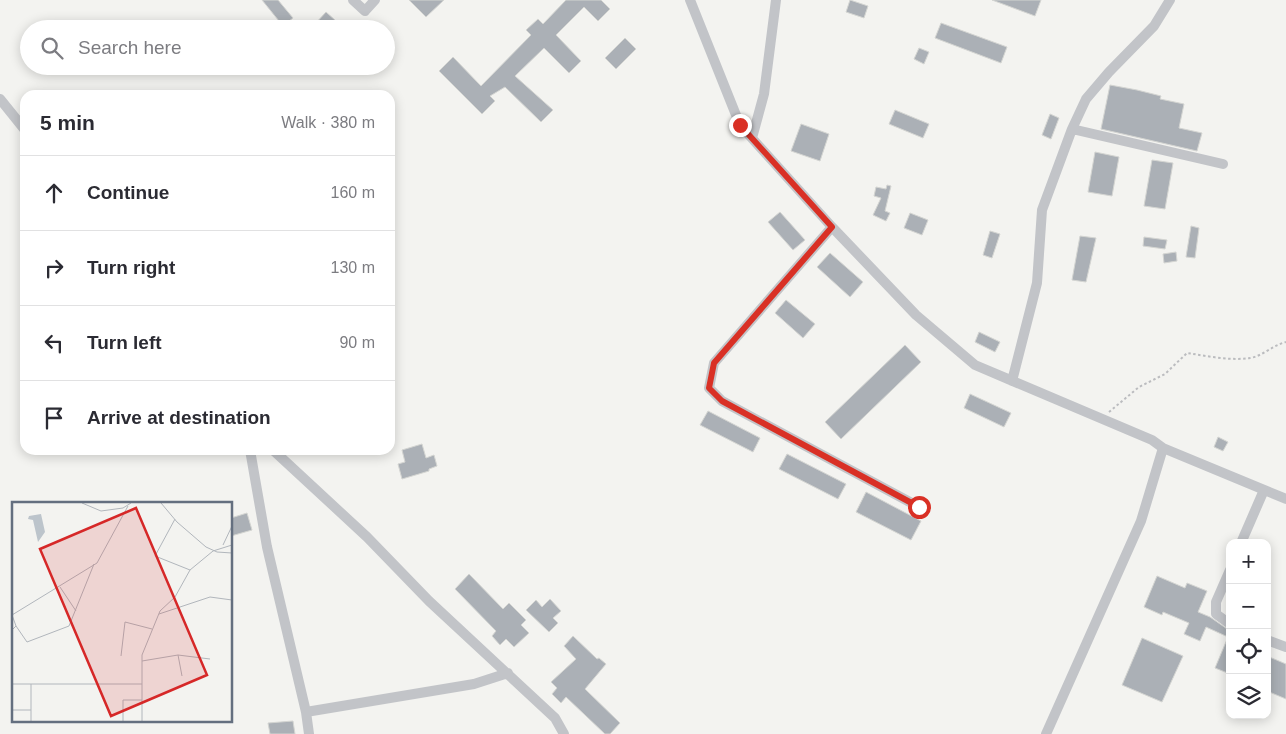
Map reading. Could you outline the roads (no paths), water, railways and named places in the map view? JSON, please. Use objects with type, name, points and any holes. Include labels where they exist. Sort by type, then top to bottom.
[{"type":"street","points":[[353,0],[365,11],[375,0]]},
{"type":"street","points":[[690,0],[740,125],[832,227],[916,315],[975,365],[1152,440],[1163,448],[1286,499]]},
{"type":"street","points":[[752,138],[764,94],[776,0]]},
{"type":"street","points":[[1012,381],[1038,283],[1042,210],[1072,129],[1086,99],[1109,72],[1154,26],[1170,0]]},
{"type":"street","points":[[0,99],[20,124]]},
{"type":"street","points":[[1072,129],[1223,164]]},
{"type":"street","points":[[832,227],[714,363],[709,388],[722,401],[919,507]]},
{"type":"street","points":[[1046,734],[1141,521],[1163,448]]},
{"type":"street","points":[[251,455],[267,548],[306,712],[309,734]]},
{"type":"street","points":[[279,455],[367,537],[429,601],[555,718],[564,734]]},
{"type":"street","points":[[1244,539],[1264,490]]},
{"type":"street","points":[[1226,579],[1216,602],[1216,614],[1226,621]]},
{"type":"street","points":[[1271,641],[1286,647]]},
{"type":"street","points":[[306,712],[474,684],[508,673]]}]
